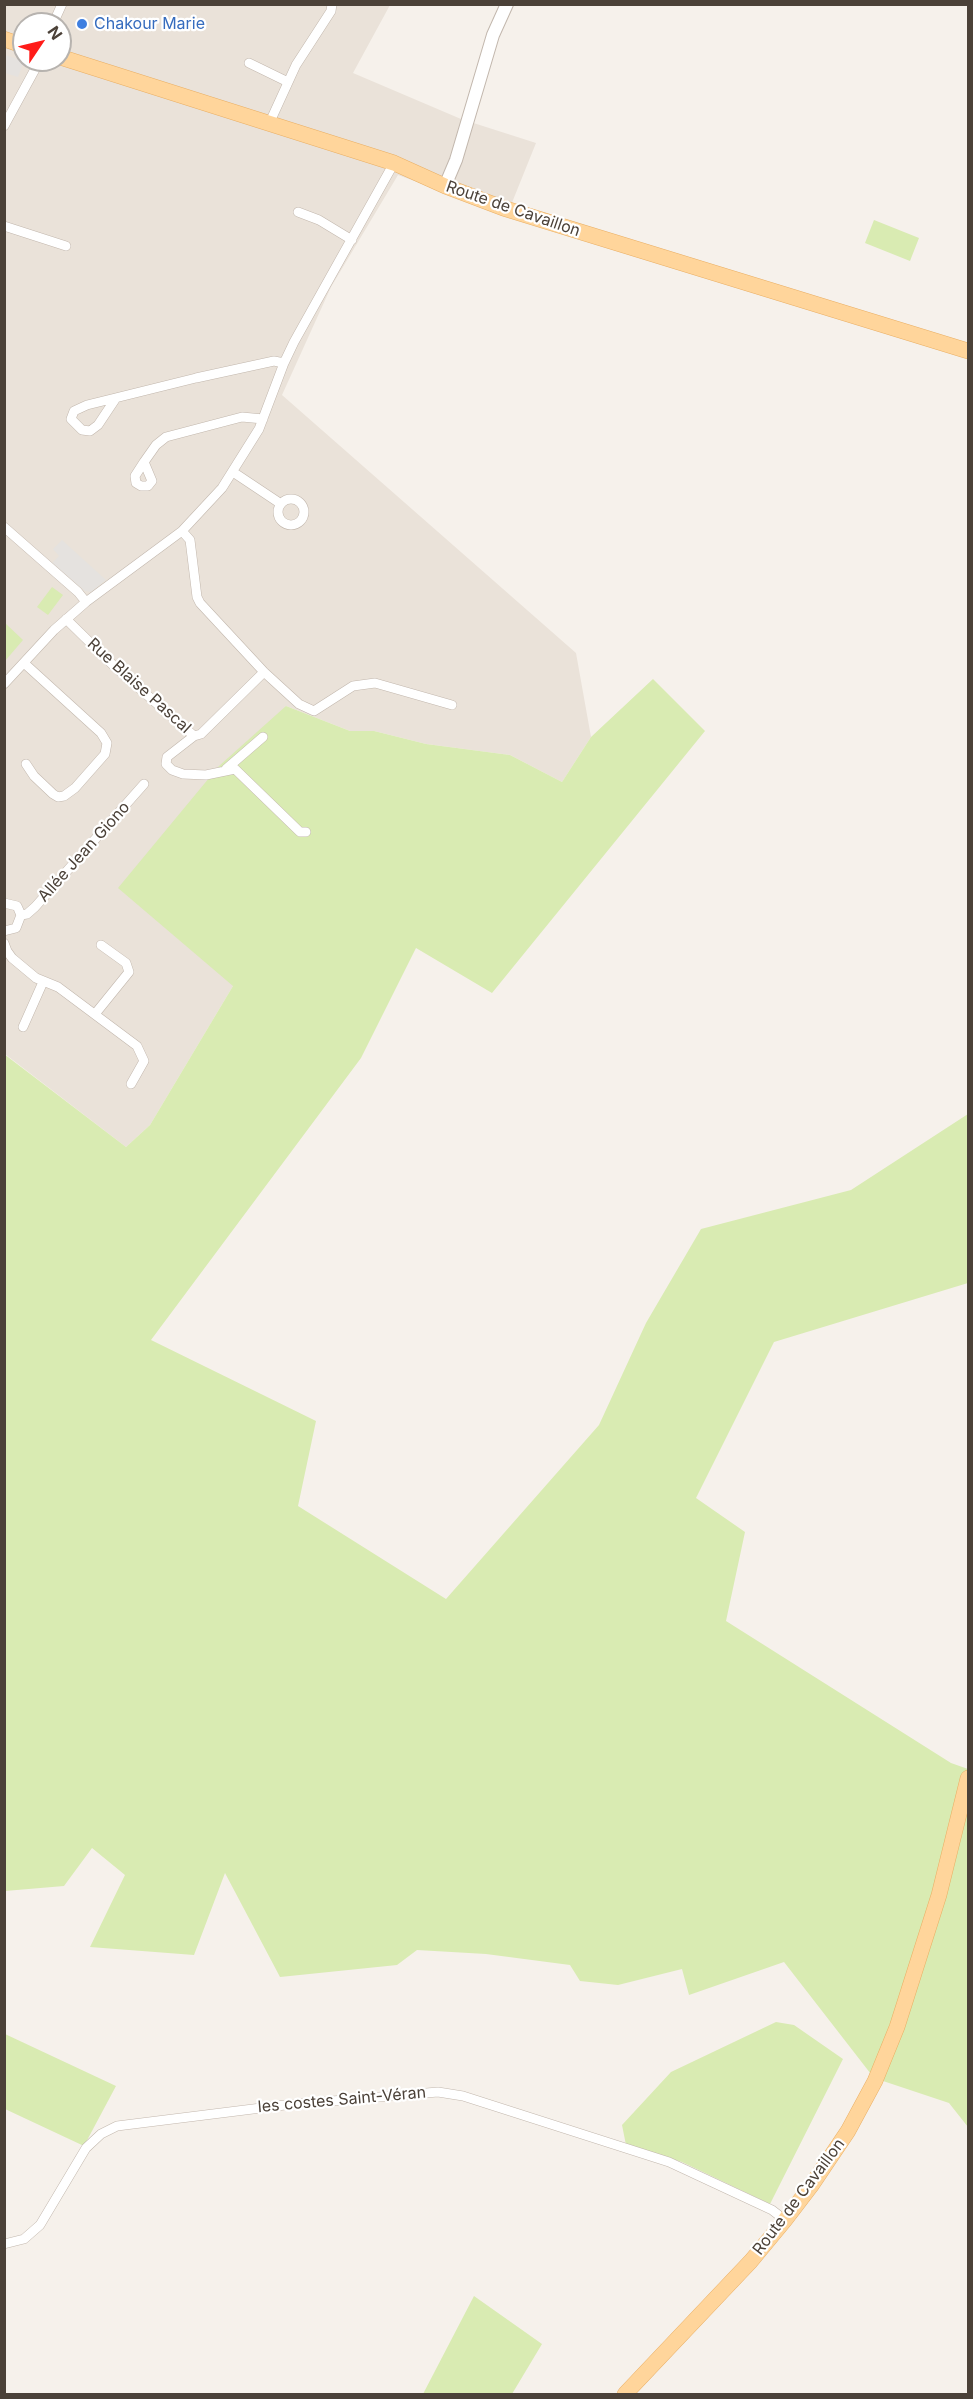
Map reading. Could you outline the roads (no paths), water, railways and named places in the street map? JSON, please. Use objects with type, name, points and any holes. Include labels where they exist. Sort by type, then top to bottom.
[{"type":"main road","name":"Route de Cavaillon","points":[[72,61],[394,164],[513,211],[969,351]]},
{"type":"main road","name":"Route de Cavaillon","points":[[625,2394],[743,2269],[785,2220],[832,2157],[874,2081],[897,2027],[939,1895],[969,1778]]},
{"type":"street","points":[[445,186],[456,160],[493,35],[507,4]]},
{"type":"street","points":[[270,124],[305,49],[333,5]]},
{"type":"street","points":[[249,63],[288,82]]},
{"type":"street","points":[[4,126],[33,72]]},
{"type":"street","points":[[4,684],[66,619],[182,531],[201,512],[233,472],[263,419],[284,363],[394,164]]},
{"type":"street","points":[[298,212],[319,220],[352,240]]},
{"type":"street","points":[[4,226],[66,246]]},
{"type":"street","points":[[116,398],[98,425],[90,431],[82,430],[71,419],[74,411],[87,405],[116,398],[274,361],[284,363]]},
{"type":"street","points":[[144,462],[156,445],[166,437],[242,417],[263,419]]},
{"type":"street","points":[[233,472],[280,504]]},
{"type":"street","points":[[4,527],[78,592],[86,602]]},
{"type":"street","points":[[182,531],[190,540],[197,597],[200,603],[264,672],[299,704],[314,711],[353,686],[375,683],[452,705]]},
{"type":"street","name":"Rue Blaise Pascal","points":[[66,619],[115,667],[194,736],[201,734],[264,672]]},
{"type":"street","points":[[24,663],[101,732],[107,743],[105,754],[75,788],[64,796],[58,797],[53,794],[34,776],[26,764]]},
{"type":"street","points":[[194,736],[167,757],[169,767],[183,774],[195,775],[235,769],[264,800],[300,832],[306,832]]},
{"type":"street","points":[[226,769],[263,737]]},
{"type":"street","name":"Allée Jean Giono","points":[[5,933],[18,927],[21,915],[27,914],[35,907],[144,784]]},
{"type":"street","points":[[4,903],[17,906],[21,915]]},
{"type":"street","points":[[4,943],[12,958],[43,982],[58,987],[130,1040],[140,1050],[144,1061],[131,1084]]},
{"type":"street","points":[[95,1014],[129,972],[126,963],[101,945]]},
{"type":"street","points":[[23,1027],[43,982]]},
{"type":"street","name":"les costes Saint-Véran","points":[[4,2244],[24,2239],[40,2225],[86,2148],[101,2134],[117,2126],[285,2105],[438,2092],[463,2096],[669,2162],[772,2211],[785,2220]]},
{"type":"place","name":"Chakour Marie","points":[[82,24]]}]
